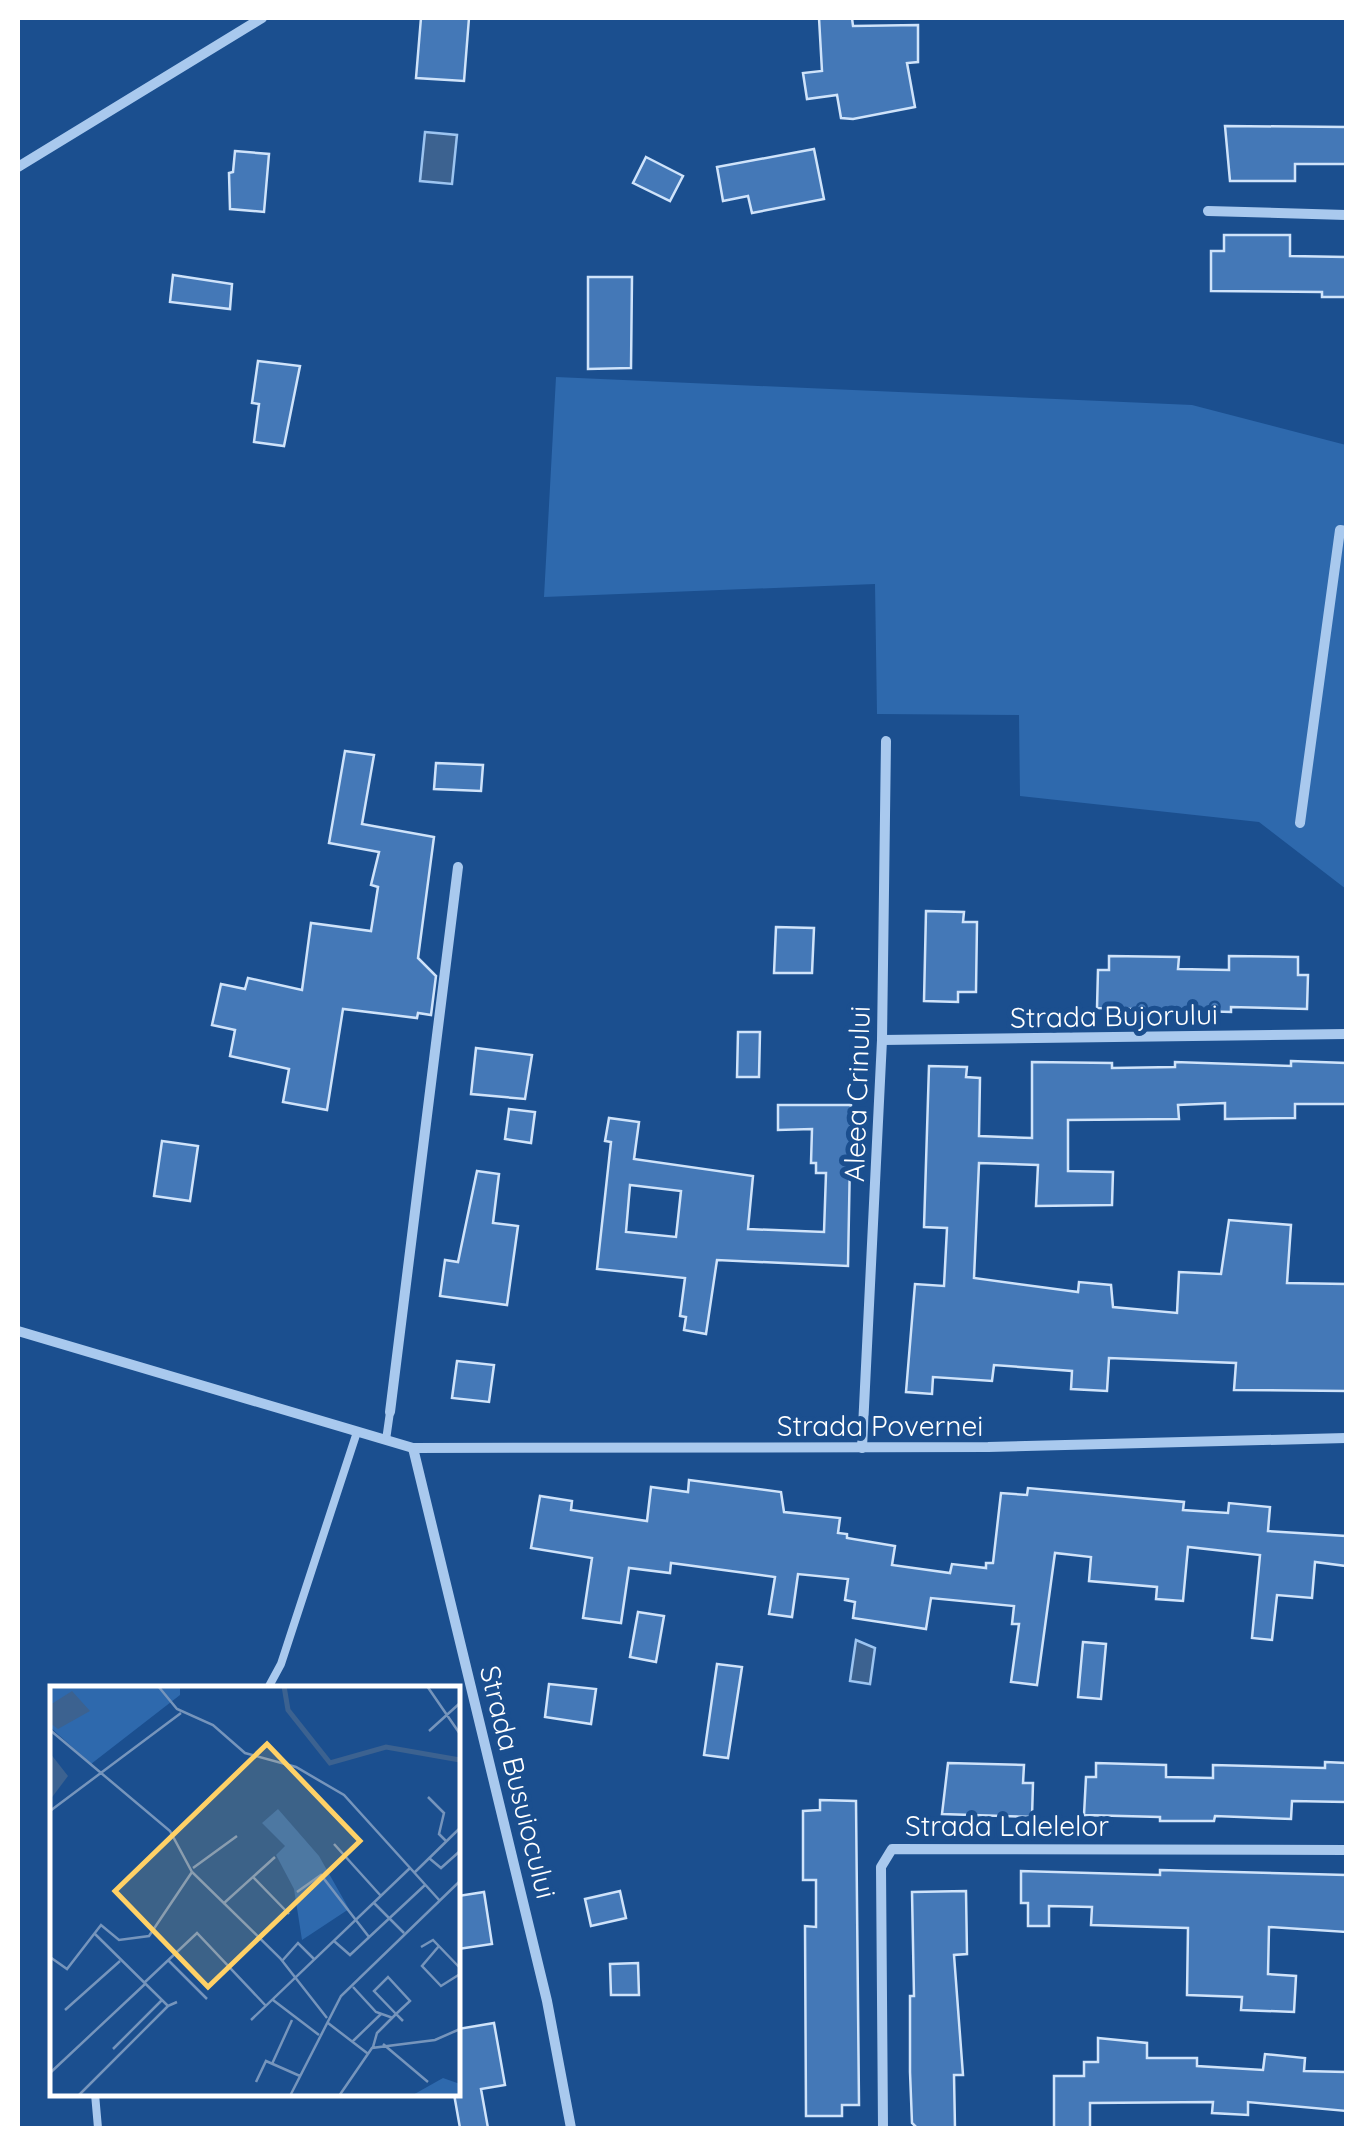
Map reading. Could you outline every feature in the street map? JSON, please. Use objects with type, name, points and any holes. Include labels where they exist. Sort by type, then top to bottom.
[{"type":"street","points":[[18,167],[262,18]]},
{"type":"street","points":[[1208,211],[1346,215]]},
{"type":"street","points":[[1300,823],[1340,530],[1346,531]]},
{"type":"street","name":"Aleea Crinului","points":[[862,1448],[882,1040],[886,741]]},
{"type":"street","points":[[390,1412],[458,867]]},
{"type":"street","name":"Strada Bujorului","points":[[882,1040],[1346,1034]]},
{"type":"street","name":"Strada Povernei","points":[[18,1331],[414,1448],[862,1448],[1346,1438]]},
{"type":"street","name":"Strada Busuiocului","points":[[414,1448],[548,2001],[571,2128]]},
{"type":"street","name":"Strada Lalelelor","points":[[883,2128],[881,1868],[892,1849],[1346,1850]]},
{"type":"lane","points":[[386,1440],[390,1412]]},
{"type":"lane","points":[[269,1686],[281,1664],[357,1432]]},
{"type":"lane","points":[[95,2096],[98,2128]]},
{"type":"shaded area","points":[[425,132],[457,135],[452,184],[420,181]]},
{"type":"shaded area","points":[[556,377],[1192,405],[1346,445],[1346,889],[1259,822],[1020,796],[1019,715],[877,714],[875,584],[544,597]]},
{"type":"shaded area","points":[[856,1640],[875,1648],[870,1684],[850,1681]]},
{"type":"building","points":[[421,18],[469,18],[464,81],[416,78]]},
{"type":"building","points":[[819,18],[852,18],[853,26],[918,25],[918,62],[907,63],[915,107],[853,119],[841,118],[837,95],[807,99],[803,73],[822,71]]},
{"type":"building","points":[[1225,126],[1346,127],[1346,164],[1295,164],[1295,181],[1230,181]]},
{"type":"building","points":[[814,149],[824,199],[752,213],[748,196],[723,201],[717,167]]},
{"type":"building","points":[[235,151],[269,154],[264,212],[230,209],[229,173],[233,172]]},
{"type":"building","points":[[646,157],[683,176],[670,201],[633,183]]},
{"type":"building","points":[[1224,235],[1290,235],[1290,256],[1346,257],[1346,297],[1322,297],[1322,292],[1211,291],[1211,251],[1224,251]]},
{"type":"building","points":[[173,275],[232,284],[230,309],[170,302]]},
{"type":"building","points":[[588,277],[632,277],[631,368],[588,369]]},
{"type":"building","points":[[258,361],[300,366],[284,446],[254,442],[259,404],[252,403]]},
{"type":"building","points":[[345,751],[374,755],[362,824],[434,837],[418,958],[436,976],[431,1015],[418,1013],[417,1018],[343,1009],[327,1110],[283,1102],[289,1069],[230,1056],[235,1030],[212,1025],[221,984],[245,989],[248,978],[302,990],[311,923],[371,931],[378,887],[371,885],[379,852],[329,843]]},
{"type":"building","points":[[436,763],[483,765],[481,791],[434,789]]},
{"type":"building","points":[[926,911],[964,912],[963,922],[977,922],[976,992],[958,992],[958,1002],[924,1001]]},
{"type":"building","points":[[776,927],[814,928],[812,973],[774,973]]},
{"type":"building","points":[[1109,956],[1179,957],[1178,969],[1229,970],[1229,956],[1298,957],[1298,975],[1308,975],[1307,1009],[1231,1007],[1231,1012],[1097,1008],[1098,970],[1109,970]]},
{"type":"building","points":[[738,1032],[760,1032],[759,1077],[737,1077]]},
{"type":"building","points":[[476,1048],[532,1055],[525,1099],[471,1094]]},
{"type":"building","points":[[1291,1061],[1346,1063],[1346,1104],[1295,1104],[1295,1118],[1225,1119],[1225,1103],[1178,1105],[1179,1119],[1068,1120],[1068,1171],[1113,1172],[1112,1205],[1036,1206],[1038,1165],[979,1163],[974,1278],[1078,1292],[1079,1282],[1111,1285],[1113,1307],[1177,1313],[1179,1272],[1221,1274],[1229,1220],[1291,1225],[1287,1283],[1346,1284],[1346,1391],[1234,1390],[1236,1363],[1109,1358],[1107,1391],[1071,1389],[1072,1371],[994,1365],[992,1381],[933,1377],[932,1394],[906,1392],[915,1284],[944,1286],[947,1228],[924,1227],[929,1066],[967,1067],[966,1077],[980,1078],[979,1136],[1032,1138],[1032,1062],[1112,1063],[1112,1068],[1175,1067],[1175,1062],[1291,1066]]},
{"type":"building","points":[[778,1105],[851,1105],[848,1266],[717,1260],[706,1334],[684,1330],[686,1317],[680,1316],[685,1278],[597,1269],[611,1142],[605,1141],[609,1118],[639,1122],[634,1159],[753,1176],[748,1229],[824,1232],[826,1173],[816,1173],[816,1163],[811,1163],[812,1129],[778,1130]],"holes":[[[630,1185],[681,1191],[676,1237],[626,1232]]]},
{"type":"building","points":[[509,1109],[535,1112],[531,1143],[505,1139]]},
{"type":"building","points":[[162,1141],[198,1146],[190,1201],[154,1196]]},
{"type":"building","points":[[477,1171],[499,1174],[493,1223],[518,1226],[507,1305],[440,1296],[445,1260],[458,1262]]},
{"type":"building","points":[[457,1361],[494,1365],[489,1402],[452,1398]]},
{"type":"building","points":[[689,1480],[781,1492],[784,1512],[840,1518],[838,1533],[847,1534],[847,1538],[895,1546],[892,1565],[950,1573],[952,1564],[986,1568],[986,1563],[993,1563],[1001,1493],[1027,1495],[1028,1488],[1184,1502],[1183,1510],[1228,1513],[1229,1503],[1270,1507],[1268,1531],[1346,1536],[1346,1566],[1315,1562],[1312,1598],[1277,1595],[1272,1640],[1252,1638],[1260,1555],[1188,1547],[1183,1601],[1156,1599],[1157,1587],[1089,1581],[1091,1557],[1055,1553],[1037,1685],[1011,1682],[1019,1624],[1012,1624],[1014,1606],[931,1598],[926,1629],[853,1618],[855,1602],[845,1600],[848,1579],[798,1574],[792,1617],[769,1614],[775,1577],[671,1563],[670,1573],[629,1568],[621,1623],[583,1618],[592,1558],[531,1548],[540,1496],[572,1501],[571,1510],[647,1521],[651,1487],[688,1492]]},
{"type":"building","points":[[638,1612],[664,1616],[656,1662],[630,1657]]},
{"type":"building","points":[[1083,1642],[1106,1644],[1101,1699],[1078,1697]]},
{"type":"building","points":[[717,1664],[742,1667],[728,1758],[704,1755]]},
{"type":"building","points":[[549,1684],[596,1689],[591,1724],[545,1717]]},
{"type":"building","points":[[1325,1762],[1346,1763],[1346,1802],[1292,1801],[1291,1819],[1215,1816],[1214,1821],[1160,1821],[1160,1817],[1084,1815],[1086,1777],[1096,1777],[1096,1763],[1166,1765],[1166,1777],[1213,1778],[1213,1765],[1325,1768]]},
{"type":"building","points":[[948,1763],[1024,1765],[1023,1783],[1033,1783],[1032,1817],[942,1814]]},
{"type":"building","points":[[820,1800],[856,1801],[859,2105],[842,2105],[842,2116],[806,2116],[805,1926],[816,1927],[816,1880],[803,1880],[803,1811],[820,1810]]},
{"type":"building","points":[[1160,1870],[1346,1875],[1346,1932],[1269,1927],[1268,1974],[1296,1976],[1294,2012],[1241,2010],[1242,1997],[1187,1995],[1188,1928],[1091,1925],[1092,1907],[1049,1906],[1049,1926],[1028,1926],[1028,1903],[1021,1903],[1021,1871],[1160,1875]]},
{"type":"building","points":[[620,1891],[626,1918],[591,1926],[585,1899]]},
{"type":"building","points":[[966,1891],[967,1954],[954,1955],[963,2075],[954,2075],[955,2128],[917,2128],[912,2123],[910,2072],[910,1996],[914,1996],[912,1892]]},
{"type":"building","points":[[484,1892],[492,1944],[460,1949],[460,1896]]},
{"type":"building","points":[[638,1963],[639,1995],[611,1995],[610,1964]]},
{"type":"building","points":[[494,2023],[505,2085],[481,2089],[488,2128],[460,2128],[454,2096],[460,2096],[460,2029]]},
{"type":"building","points":[[1098,2038],[1147,2043],[1147,2058],[1197,2058],[1197,2066],[1263,2070],[1265,2054],[1305,2058],[1304,2071],[1346,2072],[1346,2111],[1248,2102],[1248,2115],[1212,2113],[1213,2102],[1090,2103],[1090,2128],[1054,2128],[1054,2076],[1084,2076],[1084,2062],[1098,2062]]}]
